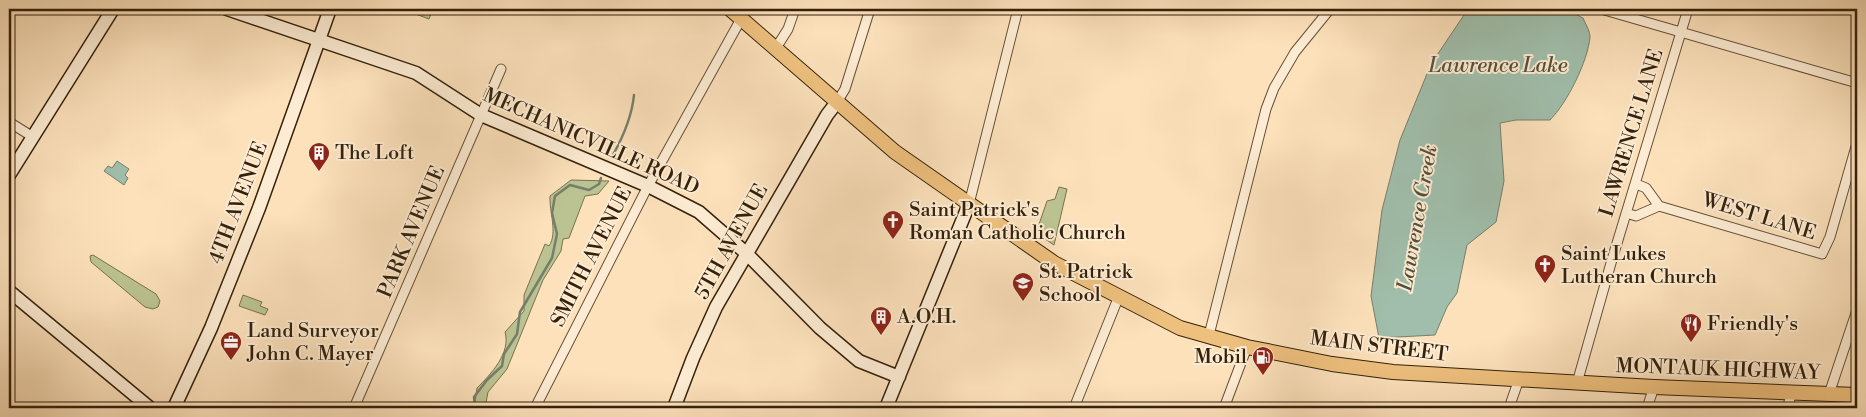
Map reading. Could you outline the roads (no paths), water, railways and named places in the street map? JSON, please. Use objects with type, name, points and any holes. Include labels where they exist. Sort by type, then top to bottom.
[{"type":"main road","name":"MAIN STREET","points":[[730,9],[895,152],[1054,264],[1180,328],[1247,346],[1332,364],[1393,372],[1577,383]]},
{"type":"main road","name":"MONTAUK HIGHWAY","points":[[1577,383],[1857,395]]},
{"type":"street","points":[[9,174],[113,9]]},
{"type":"street","name":"MECHANICVILLE ROAD","points":[[227,9],[416,73],[481,115],[648,186],[699,212],[746,253],[820,328],[859,360],[899,377]]},
{"type":"street","name":"4TH AVENUE","points":[[174,408],[211,328],[259,208],[330,9]]},
{"type":"street","points":[[776,48],[788,29],[795,9]]},
{"type":"street","points":[[837,102],[845,89],[870,9]]},
{"type":"street","points":[[886,408],[969,204],[1018,9]]},
{"type":"street","points":[[1209,335],[1261,124],[1274,88],[1295,52],[1330,9]]},
{"type":"street","points":[[1601,9],[1857,84]]},
{"type":"street","name":"LAWRENCE LANE","points":[[1577,383],[1688,9]]},
{"type":"street","name":"SMITH AVENUE","points":[[535,408],[648,186],[741,18]]},
{"type":"street","name":"PARK AVENUE","points":[[354,408],[500,69]]},
{"type":"street","name":"5TH AVENUE","points":[[679,407],[705,329],[746,253],[827,115],[837,102]]},
{"type":"street","points":[[9,122],[34,137]]},
{"type":"street","name":"WEST LANE","points":[[1659,206],[1822,254],[1830,237],[1857,143]]},
{"type":"street","points":[[1626,214],[1636,216],[1659,206],[1646,188],[1636,184]]},
{"type":"street","points":[[9,291],[150,408]]},
{"type":"street","points":[[1074,408],[1119,296]]},
{"type":"street","points":[[1829,394],[1857,310]]},
{"type":"street","points":[[1224,408],[1247,346]]},
{"type":"street","points":[[1509,408],[1518,379]]},
{"type":"street","points":[[1647,408],[1654,387]]},
{"type":"street","points":[[1787,408],[1792,393]]},
{"type":"water","name":"Lawrence Lake","points":[[1468,9],[1565,9],[1583,18],[1590,35],[1588,47],[1570,93],[1550,120],[1516,120],[1500,123],[1504,181],[1496,222],[1467,245],[1457,293],[1447,307],[1435,335],[1379,338],[1371,296],[1382,210],[1400,140],[1431,64]]},
{"type":"water","points":[[117,161],[129,169],[125,175],[128,178],[124,185],[104,171],[108,166],[112,168]]},
{"type":"waterway","points":[[613,155],[626,126],[634,95]]},
{"type":"waterway","points":[[475,408],[474,397],[487,380],[502,366],[504,354],[517,334],[520,312],[552,258],[557,234],[552,213],[555,196],[570,185],[589,190],[599,184],[601,178]]},
{"type":"place","name":"The Loft","points":[[319,172]]},
{"type":"place","name":"Saint Patrick's Roman Catholic Church","points":[[893,240]]},
{"type":"place","name":"Saint Lukes Lutheran Church","points":[[1545,284]]},
{"type":"place","name":"St. Patrick School","points":[[1023,302]]},
{"type":"place","name":"A.O.H.","points":[[881,336]]},
{"type":"place","name":"Friendly's","points":[[1691,343]]},
{"type":"place","name":"Land Surveyor John C. Mayer","points":[[231,361]]},
{"type":"place","name":"Mobil","points":[[1263,376]]},
{"type":"water label","name":"Lawrence Creek","points":[[1418,218]]}]
